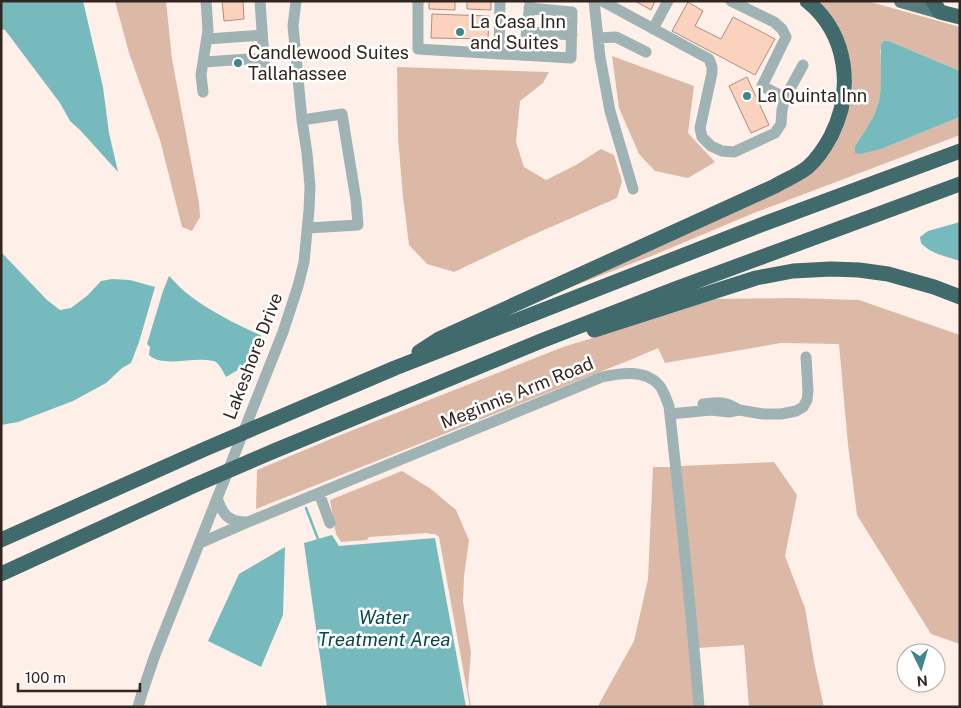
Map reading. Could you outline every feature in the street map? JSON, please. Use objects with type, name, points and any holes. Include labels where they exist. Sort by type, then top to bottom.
[{"type":"highway","points":[[395,368],[439,339],[775,186],[808,167],[827,144],[835,127],[841,110],[845,82],[842,54],[834,36],[829,26],[807,1]]},
{"type":"highway","points":[[937,6],[960,17]]},
{"type":"highway","points":[[1,540],[205,449],[395,368],[766,223],[960,151]]},
{"type":"highway","points":[[1,574],[274,450],[541,341],[960,184]]},
{"type":"highway","points":[[541,341],[598,329],[756,278],[793,272],[830,269],[888,274],[934,287],[960,297]]},
{"type":"main road","points":[[900,1],[937,6]]},
{"type":"street","points":[[203,92],[201,75],[208,30],[206,1]]},
{"type":"street","points":[[260,1],[265,74]]},
{"type":"street","name":"Lakeshore Drive","points":[[138,707],[155,655],[291,310],[304,262],[310,186],[293,26],[296,1]]},
{"type":"street","points":[[418,1],[418,49],[524,56],[571,58],[572,12],[530,5],[524,56]]},
{"type":"street","points":[[499,54],[500,1]]},
{"type":"street","points":[[594,1],[600,57],[610,111],[633,190]]},
{"type":"street","points":[[653,29],[668,1]]},
{"type":"street","points":[[730,1],[774,22],[782,29],[786,37],[762,86],[785,98]]},
{"type":"street","points":[[607,3],[709,59],[712,73],[700,128],[702,137],[711,146],[722,150],[734,152],[775,133],[781,124],[785,98],[803,65]]},
{"type":"street","points":[[526,32],[572,35]]},
{"type":"street","points":[[207,39],[262,35]]},
{"type":"street","points":[[598,38],[616,37],[646,52]]},
{"type":"street","points":[[204,62],[264,58]]},
{"type":"street","points":[[302,120],[342,114],[356,200],[358,225],[308,228]]},
{"type":"street","points":[[670,410],[719,402],[729,404],[739,410],[763,414],[781,414],[796,411],[803,407],[808,391],[806,357]]},
{"type":"street","name":"Meginnis Arm Road","points":[[200,543],[602,377],[626,373],[646,376],[659,385],[670,410],[699,707]]},
{"type":"street","points":[[319,493],[330,523]]},
{"type":"street","points":[[217,498],[221,510],[228,518],[236,522],[248,522]]},
{"type":"shaded area","points":[[115,1],[166,1],[172,59],[199,203],[200,217],[192,231],[182,227],[160,140],[129,53]]},
{"type":"shaded area","points":[[813,1],[867,1],[960,27],[960,71],[889,41],[880,50],[880,97],[870,123],[855,146],[881,149],[960,117],[960,135],[754,213],[654,255],[545,297],[783,186],[836,143],[844,126],[849,108],[852,84],[851,70]]},
{"type":"shaded area","points":[[612,56],[694,86],[688,133],[715,162],[688,178],[655,171],[639,154],[619,108]]},
{"type":"shaded area","points":[[397,67],[549,72],[543,83],[520,101],[516,142],[524,167],[546,180],[576,165],[601,149],[614,155],[622,181],[617,198],[454,272],[427,264],[409,245],[398,138]]},
{"type":"shaded area","points":[[791,298],[859,300],[960,335],[960,644],[931,634],[857,515],[848,445],[839,344],[781,343],[665,363],[658,348],[256,509],[257,470],[563,347],[672,311],[715,299]]},
{"type":"shaded area","points":[[774,462],[797,495],[785,556],[805,608],[824,707],[749,707],[744,645],[698,648],[679,466]]},
{"type":"shaded area","points":[[653,467],[671,467],[695,707],[599,707],[634,641],[648,579]]},
{"type":"shaded area","points":[[402,471],[431,489],[456,510],[469,540],[464,576],[463,602],[471,653],[468,689],[471,707],[439,537],[428,533],[369,537],[367,540],[341,542],[336,534],[330,500]]},
{"type":"water","points":[[1,1],[83,1],[103,87],[109,133],[118,172],[70,121],[60,103],[5,30],[1,29]]},
{"type":"water","points":[[884,41],[889,41],[960,71],[960,117],[881,149],[860,154],[855,153],[855,146],[876,110],[880,96],[881,44]]},
{"type":"water","points":[[960,222],[960,261],[934,252],[921,243],[920,237],[928,231]]},
{"type":"water","points":[[1,252],[47,300],[60,310],[71,308],[88,295],[101,281],[112,279],[130,280],[155,287],[131,363],[122,368],[106,383],[73,401],[18,422],[1,425]]},
{"type":"water","points":[[169,276],[186,293],[206,307],[262,336],[253,361],[226,377],[220,366],[214,361],[161,361],[149,355],[150,347],[147,344]]},
{"type":"water","name":"Water Treatment Area","points":[[332,535],[339,546],[435,538],[466,707],[327,707],[304,543]]},
{"type":"water","points":[[285,547],[283,615],[261,667],[208,641],[239,574]]},
{"type":"building","points":[[222,1],[243,1],[244,19],[224,21]]},
{"type":"building","points":[[429,1],[455,1],[455,10],[429,9]]},
{"type":"building","points":[[467,1],[491,1],[491,10],[467,9]]},
{"type":"building","points":[[635,1],[655,1],[651,10]]},
{"type":"building","points":[[688,2],[703,11],[695,26],[721,39],[733,17],[775,39],[755,75],[672,31]]},
{"type":"building","points":[[432,14],[489,16],[488,39],[431,38]]},
{"type":"building","points":[[747,77],[769,125],[751,133],[729,86]]},
{"type":"waterway","points":[[306,508],[318,539]]},
{"type":"place","name":"La Casa Inn and Suites","points":[[460,32]]},
{"type":"place","name":"Candlewood Suites Tallahassee","points":[[238,63]]},
{"type":"place","name":"La Quinta Inn","points":[[747,96]]}]
